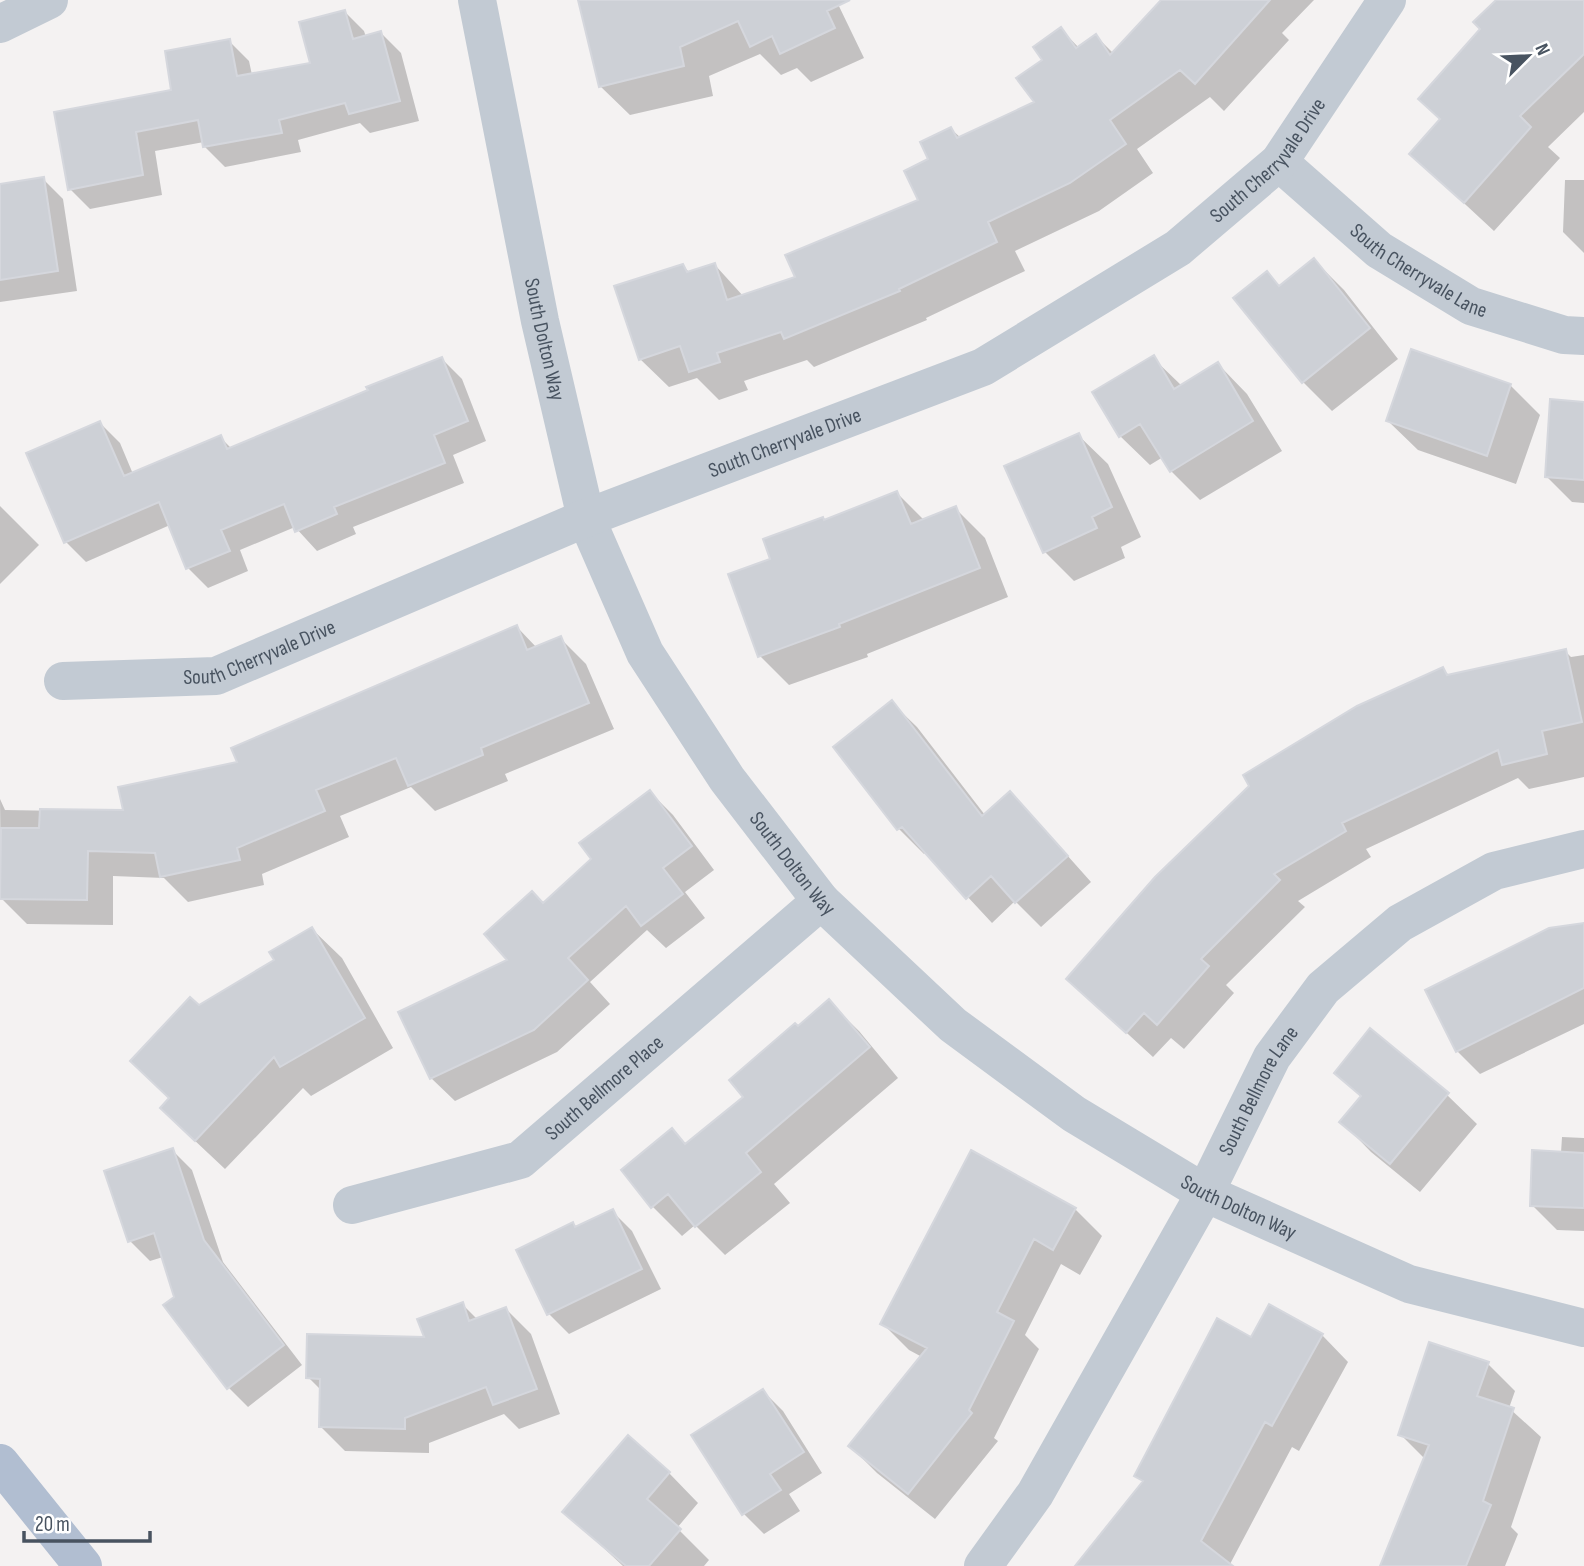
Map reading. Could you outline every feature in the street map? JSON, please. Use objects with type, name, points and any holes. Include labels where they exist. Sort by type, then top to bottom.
[{"type":"main road","points":[[0,1463],[83,1566]]},
{"type":"street","points":[[0,24],[49,0]]},
{"type":"street","name":"South Dolton Way","points":[[477,0],[540,321],[586,518],[645,653],[727,779],[821,901],[953,1025],[1074,1114],[1205,1193],[1409,1284],[1584,1328]]},
{"type":"street","name":"South Cherryvale Drive","points":[[63,681],[216,676],[586,518],[983,367],[1178,248],[1279,162],[1387,0]]},
{"type":"street","name":"South Cherryvale Lane","points":[[1279,162],[1379,250],[1471,306],[1564,335],[1584,336]]},
{"type":"street","name":"South Bellmore Lane","points":[[983,1566],[1035,1494],[1205,1193],[1272,1057],[1323,988],[1400,923],[1494,871],[1584,849]]},
{"type":"street","name":"South Bellmore Place","points":[[352,1205],[520,1160],[821,901]]},
{"type":"building","points":[[578,0],[850,0],[827,11],[835,28],[780,54],[772,36],[750,47],[738,21],[680,47],[684,66],[599,87]]},
{"type":"building","points":[[1161,0],[1270,0],[1195,84],[1180,70],[1110,120],[1126,144],[1070,183],[988,222],[997,242],[899,289],[900,291],[784,339],[781,332],[717,353],[720,362],[689,372],[680,346],[639,360],[614,286],[683,264],[687,272],[715,263],[727,300],[795,277],[785,255],[918,200],[904,171],[928,159],[920,142],[951,127],[957,138],[1034,102],[1016,78],[1042,60],[1033,47],[1061,27],[1076,48],[1096,34],[1110,55]]},
{"type":"building","points":[[1496,0],[1584,0],[1584,54],[1520,116],[1531,127],[1464,203],[1409,154],[1440,119],[1418,99],[1480,29],[1473,22]]},
{"type":"building","points":[[345,10],[353,39],[381,31],[400,101],[349,114],[345,103],[279,120],[282,133],[203,147],[198,120],[136,132],[143,175],[68,190],[54,112],[171,90],[165,51],[230,39],[237,76],[310,63],[299,22]]},
{"type":"building","points":[[44,177],[58,271],[0,280],[0,184]]},
{"type":"building","points":[[1314,258],[1370,328],[1302,383],[1233,298],[1267,271],[1279,286]]},
{"type":"building","points":[[1411,349],[1511,384],[1487,456],[1386,421]]},
{"type":"building","points":[[1154,355],[1174,389],[1218,362],[1253,421],[1170,472],[1140,424],[1119,437],[1092,392]]},
{"type":"building","points":[[442,357],[468,421],[434,435],[445,463],[334,507],[337,514],[295,532],[284,504],[221,530],[230,551],[186,569],[159,502],[64,543],[26,453],[100,421],[124,476],[221,435],[227,449],[368,390],[366,387]]},
{"type":"building","points":[[1550,399],[1584,402],[1584,480],[1545,477]]},
{"type":"building","points":[[1079,433],[1112,507],[1092,517],[1097,528],[1043,553],[1004,466]]},
{"type":"building","points":[[897,491],[911,524],[956,506],[980,568],[839,624],[840,627],[758,657],[728,574],[770,559],[763,539],[823,517],[824,520]]},
{"type":"building","points":[[517,625],[527,650],[561,636],[589,703],[481,748],[483,755],[408,786],[396,758],[316,790],[325,811],[237,848],[240,860],[160,877],[155,853],[88,851],[87,900],[0,899],[1,828],[39,828],[40,809],[123,810],[118,787],[237,762],[231,748]]},
{"type":"building","points":[[1566,649],[1582,722],[1542,731],[1547,754],[1502,765],[1498,750],[1342,823],[1346,831],[1274,874],[1280,880],[1201,959],[1209,966],[1157,1025],[1144,1013],[1126,1033],[1066,979],[1155,877],[1249,786],[1243,775],[1357,706],[1443,667],[1447,675]]},
{"type":"building","points":[[892,700],[982,816],[1010,791],[1068,856],[1015,903],[991,876],[966,899],[902,827],[897,830],[833,747]]},
{"type":"building","points":[[650,790],[692,846],[663,868],[683,894],[641,926],[626,906],[568,958],[588,980],[534,1030],[430,1079],[398,1012],[507,960],[484,934],[532,891],[543,903],[591,859],[579,843]]},
{"type":"building","points":[[1584,923],[1584,988],[1456,1052],[1425,990],[1549,928]]},
{"type":"building","points":[[312,927],[365,1018],[280,1067],[274,1057],[195,1141],[160,1108],[169,1098],[130,1061],[190,997],[199,1005],[274,960],[269,952]]},
{"type":"building","points":[[829,999],[870,1047],[746,1153],[761,1172],[695,1227],[668,1194],[651,1208],[621,1170],[672,1128],[685,1144],[743,1097],[729,1080],[795,1023],[798,1026]]},
{"type":"building","points":[[1370,1028],[1449,1093],[1390,1164],[1339,1122],[1361,1096],[1334,1073]]},
{"type":"building","points":[[173,1148],[204,1240],[284,1345],[227,1389],[163,1305],[174,1297],[154,1233],[128,1242],[104,1171]]},
{"type":"building","points":[[971,1150],[1076,1208],[1053,1250],[1034,1239],[997,1312],[1014,1321],[969,1410],[972,1413],[908,1494],[848,1446],[927,1348],[880,1324]]},
{"type":"building","points":[[1532,1150],[1584,1153],[1584,1208],[1530,1206]]},
{"type":"building","points":[[613,1209],[642,1269],[547,1315],[516,1250],[573,1222],[575,1227]]},
{"type":"building","points":[[463,1302],[469,1321],[506,1307],[537,1389],[493,1405],[486,1387],[405,1418],[405,1429],[319,1427],[320,1379],[306,1378],[307,1334],[424,1337],[417,1319]]},
{"type":"building","points":[[1269,1304],[1323,1334],[1272,1426],[1265,1422],[1201,1541],[1233,1566],[1075,1566],[1143,1481],[1134,1476],[1217,1318],[1251,1337]]},
{"type":"building","points":[[1429,1342],[1489,1362],[1477,1396],[1514,1408],[1483,1501],[1491,1505],[1466,1566],[1380,1566],[1429,1445],[1398,1435]]},
{"type":"building","points":[[763,1389],[804,1452],[770,1474],[781,1490],[742,1515],[691,1435]]},
{"type":"building","points":[[628,1435],[670,1472],[647,1499],[681,1529],[649,1566],[626,1566],[562,1512]]}]
